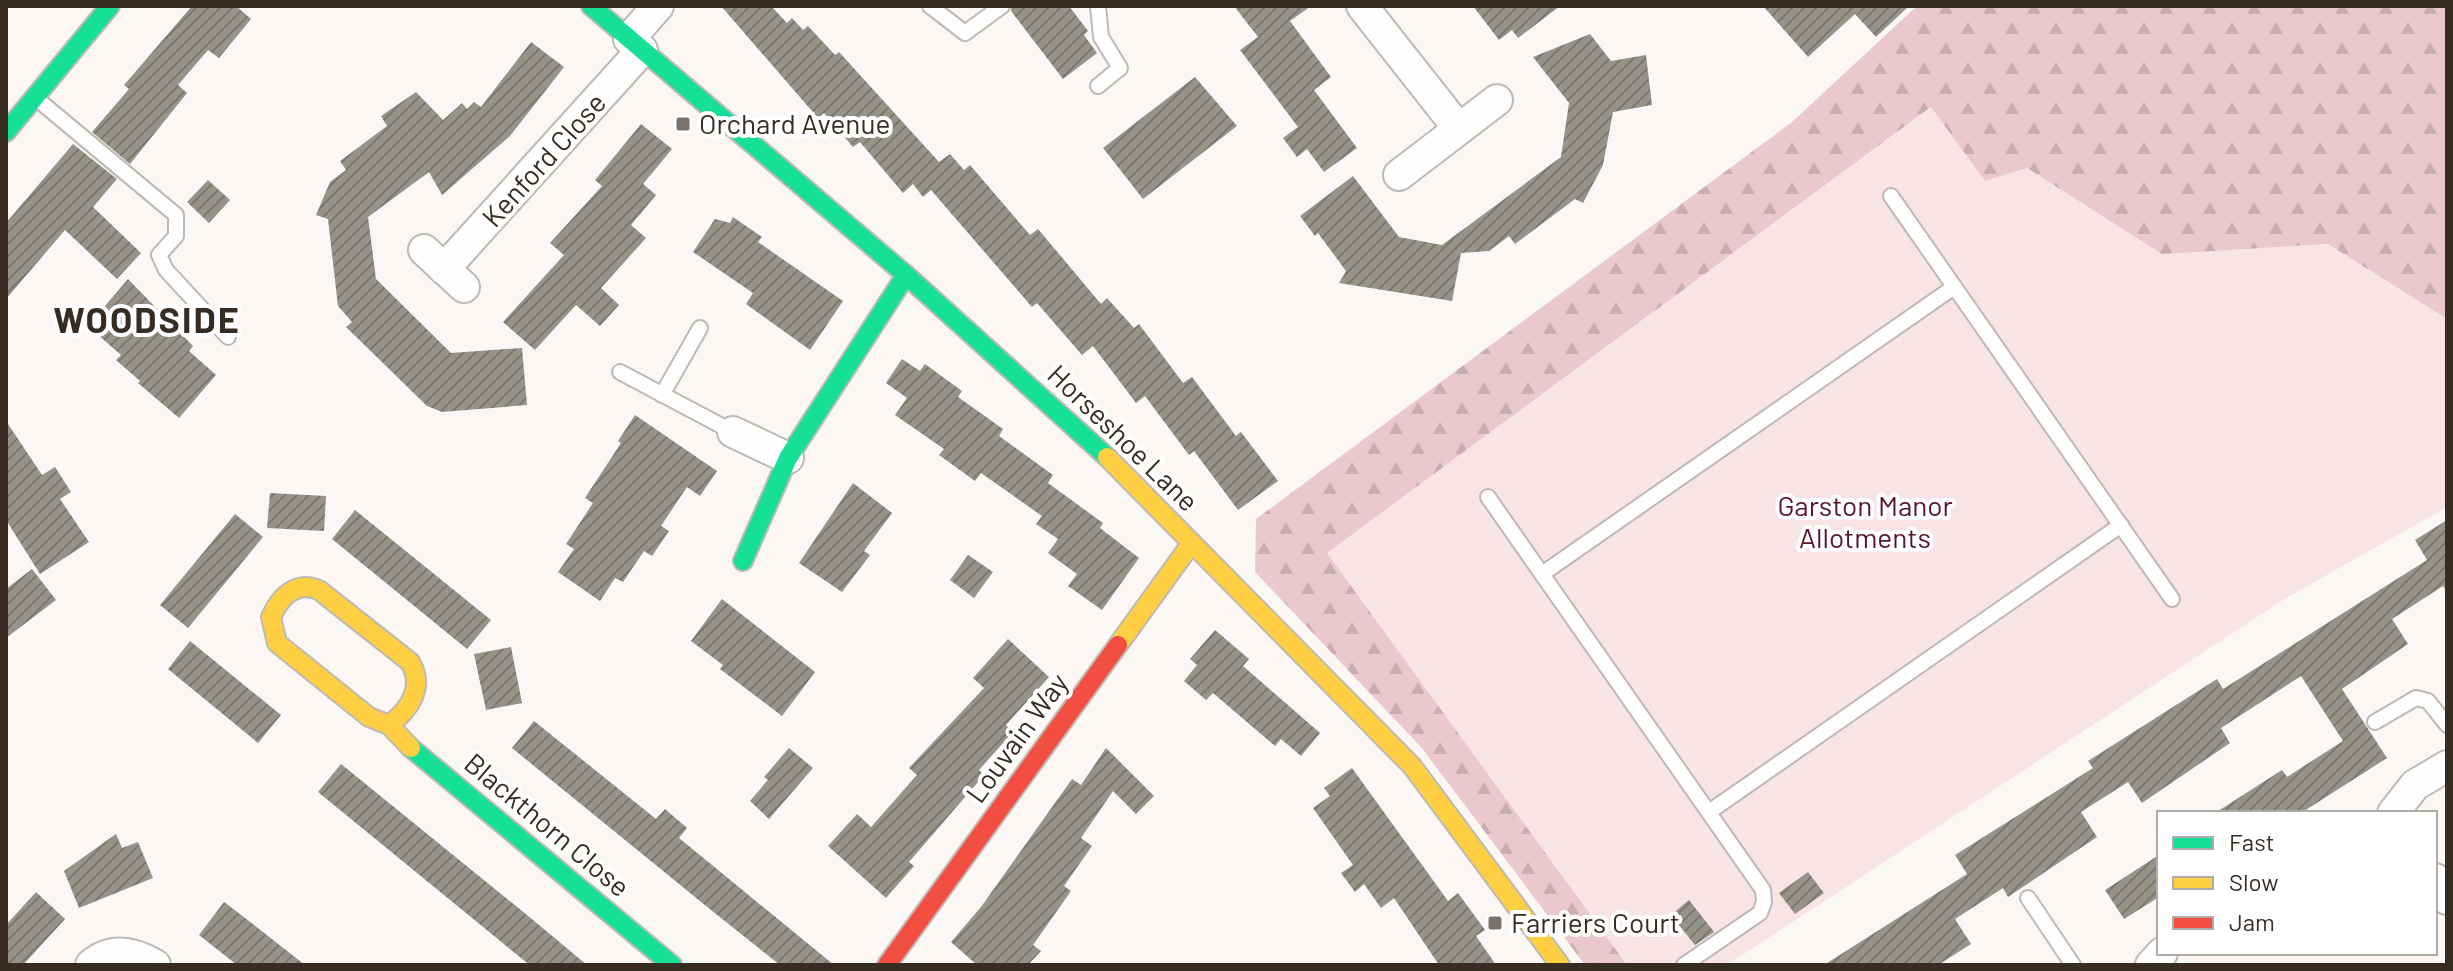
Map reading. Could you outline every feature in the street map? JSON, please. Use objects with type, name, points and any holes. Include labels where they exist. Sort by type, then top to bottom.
[{"type":"street","points":[[6,132],[37,99],[110,6]]},
{"type":"street","name":"Horseshoe Lane","points":[[591,6],[906,275],[1080,430],[1412,766],[1560,965]]},
{"type":"street","points":[[636,45],[658,6]]},
{"type":"street","points":[[1362,6],[1459,129]]},
{"type":"street","name":"Kenford Close","points":[[444,268],[636,45]]},
{"type":"street","points":[[1399,175],[1497,100]]},
{"type":"street","points":[[743,561],[788,458],[906,275]]},
{"type":"street","points":[[733,432],[788,458]]},
{"type":"street","name":"Louvain Way","points":[[887,965],[1191,544]]},
{"type":"street","name":"Blackthorn Close","points":[[389,725],[403,715],[414,695],[418,681],[411,662],[320,589],[295,588],[286,593],[271,617],[277,643],[369,717],[389,725],[422,759],[672,965]]},
{"type":"street","points":[[2395,811],[2415,785],[2447,766]]},
{"type":"street","points":[[91,965],[114,953],[135,953],[155,965]]},
{"type":"lane","points":[[930,6],[965,33],[1002,6]]},
{"type":"lane","points":[[1098,6],[1101,37],[1120,68],[1098,86]]},
{"type":"lane","points":[[37,99],[176,215],[176,236],[159,255],[228,337]]},
{"type":"lane","points":[[1891,196],[2172,599]]},
{"type":"lane","points":[[1542,574],[1954,287]]},
{"type":"lane","points":[[662,395],[700,328]]},
{"type":"lane","points":[[620,372],[733,432]]},
{"type":"lane","points":[[1488,497],[1763,890],[1764,902],[1760,913],[1684,965]]},
{"type":"lane","points":[[1709,812],[2121,525]]},
{"type":"lane","points":[[2375,722],[2416,698],[2428,701],[2447,725]]},
{"type":"lane","points":[[2028,898],[2073,965]]},
{"type":"green space","points":[[1917,6],[2447,6],[2447,319],[2328,244],[2162,254],[2027,168],[1985,181],[1931,107],[1327,553],[1627,965],[1585,965],[1421,747],[1255,572],[1256,519],[1792,122]]},
{"type":"green space","name":"Garston Manor Allotments","points":[[1932,107],[1985,181],[2027,168],[2162,254],[2328,244],[2447,319],[2447,507],[2286,598],[1727,965],[1627,965],[1327,553]]},
{"type":"building","points":[[192,6],[236,6],[251,19],[219,58],[208,50],[178,85],[187,93],[130,164],[92,132],[129,89],[124,85]]},
{"type":"building","points":[[721,6],[771,6],[787,23],[792,18],[803,30],[808,26],[835,55],[839,52],[939,162],[950,154],[964,170],[970,165],[1030,235],[1038,229],[1101,304],[1107,298],[1134,328],[1139,324],[1183,383],[1192,377],[1236,436],[1241,432],[1278,481],[1238,510],[1194,451],[1189,455],[1145,396],[1136,403],[1093,346],[1082,355],[1037,303],[1032,307],[931,190],[923,197],[913,184],[903,193],[860,142],[853,147],[824,113],[818,118]]},
{"type":"building","points":[[1012,6],[1069,6],[1088,31],[1084,35],[1097,53],[1063,79],[1011,11]]},
{"type":"building","points":[[1234,6],[1311,6],[1290,21],[1331,77],[1314,90],[1357,148],[1324,172],[1307,149],[1297,157],[1283,138],[1298,127],[1240,50],[1258,37]]},
{"type":"building","points":[[1473,6],[1560,6],[1518,38],[1512,30],[1499,40]]},
{"type":"building","points":[[1763,6],[1909,6],[1876,37],[1855,14],[1808,57]]},
{"type":"building","points":[[1590,34],[1611,61],[1646,55],[1652,105],[1613,112],[1603,165],[1583,203],[1575,199],[1515,244],[1509,236],[1489,251],[1461,253],[1452,301],[1339,283],[1346,271],[1318,233],[1315,236],[1300,216],[1353,176],[1399,237],[1442,245],[1561,157],[1569,103],[1533,57]]},
{"type":"building","points":[[531,42],[564,67],[510,136],[442,195],[429,172],[368,217],[376,279],[451,353],[522,348],[527,405],[442,412],[427,406],[346,327],[352,322],[338,306],[328,219],[316,215],[330,182],[346,170],[340,161],[387,126],[381,116],[416,92],[443,120],[462,103],[467,109],[474,102],[481,107]]},
{"type":"building","points":[[1195,77],[1237,126],[1143,199],[1103,148]]},
{"type":"building","points":[[641,124],[672,149],[643,184],[656,195],[631,225],[646,238],[601,288],[619,305],[600,326],[576,305],[535,350],[503,322],[564,255],[550,243],[602,186],[595,180]]},
{"type":"building","points":[[73,144],[117,179],[93,207],[141,253],[117,279],[65,230],[6,299],[6,223]]},
{"type":"building","points":[[208,180],[230,200],[209,223],[187,202]]},
{"type":"building","points":[[733,217],[762,237],[758,242],[843,301],[810,350],[746,304],[753,293],[693,252],[715,219],[730,223]]},
{"type":"building","points":[[128,279],[193,346],[189,351],[216,375],[179,418],[138,383],[140,381],[116,360],[121,355],[97,334],[108,321],[99,313]]},
{"type":"building","points":[[902,359],[920,371],[925,364],[962,391],[958,397],[1003,429],[999,436],[1053,475],[1048,483],[1103,523],[1100,528],[1139,558],[1102,610],[1068,586],[1077,574],[1048,553],[1058,539],[1036,524],[1042,516],[981,473],[975,481],[939,455],[944,449],[895,415],[907,398],[886,383]]},
{"type":"building","points":[[635,415],[717,471],[700,496],[687,487],[661,526],[669,531],[652,556],[644,551],[623,582],[615,578],[600,601],[558,572],[574,549],[566,544],[593,503],[585,498],[621,443],[618,441]]},
{"type":"building","points":[[6,421],[42,475],[55,467],[71,492],[60,499],[89,542],[40,574],[6,520]]},
{"type":"building","points":[[853,483],[892,513],[864,551],[870,555],[842,592],[799,563]]},
{"type":"building","points":[[270,493],[326,496],[324,531],[267,528]]},
{"type":"building","points":[[355,510],[491,620],[467,649],[332,539]]},
{"type":"building","points":[[235,514],[263,537],[188,628],[160,605]]},
{"type":"building","points":[[2447,520],[2447,592],[2443,586],[2392,619],[2408,644],[2342,689],[2387,758],[2304,811],[2218,811],[2282,770],[2287,777],[2343,741],[2301,676],[2221,728],[2230,743],[2142,803],[2128,782],[2081,812],[2097,837],[2008,897],[2003,888],[1955,919],[1971,944],[1938,965],[1824,965],[1967,874],[1955,855],[2093,768],[2088,761],[2217,679],[2223,689],[2427,560],[2415,540]]},
{"type":"building","points":[[968,555],[993,572],[974,598],[950,580]]},
{"type":"building","points":[[32,569],[56,600],[6,638],[6,589]]},
{"type":"building","points":[[722,599],[815,672],[782,716],[720,669],[723,665],[691,641]]},
{"type":"building","points":[[1215,630],[1249,659],[1243,666],[1320,733],[1301,756],[1281,739],[1275,746],[1213,693],[1206,700],[1184,681],[1197,665],[1190,659]]},
{"type":"building","points":[[1008,639],[1049,677],[1006,725],[1013,732],[979,770],[984,775],[909,862],[914,866],[886,898],[828,846],[857,814],[871,827],[917,775],[909,768],[984,688],[973,678]]},
{"type":"building","points":[[190,641],[281,715],[258,743],[168,669]]},
{"type":"building","points":[[511,647],[522,703],[486,710],[474,654]]},
{"type":"building","points":[[534,721],[656,819],[665,809],[687,828],[679,838],[834,965],[780,965],[711,910],[512,748]]},
{"type":"building","points":[[789,748],[813,768],[769,819],[750,801],[768,780],[764,777]]},
{"type":"building","points":[[1106,748],[1154,796],[1136,814],[1113,791],[1081,838],[1092,846],[1064,886],[1071,891],[1033,945],[1041,951],[1028,965],[977,965],[951,942],[981,907],[1072,779],[1081,785]]},
{"type":"building","points":[[341,764],[587,965],[530,965],[516,954],[318,792]]},
{"type":"building","points":[[1352,768],[1448,901],[1458,893],[1485,930],[1476,936],[1496,965],[1439,965],[1394,898],[1381,908],[1364,884],[1355,892],[1341,873],[1353,865],[1313,808],[1330,796],[1324,788]]},
{"type":"building","points":[[116,834],[122,848],[138,842],[153,878],[79,908],[64,871]]},
{"type":"building","points":[[2157,856],[2157,898],[2124,919],[2105,890]]},
{"type":"building","points":[[1808,872],[1824,893],[1795,914],[1779,893]]},
{"type":"building","points":[[36,892],[65,919],[23,965],[6,965],[6,925]]},
{"type":"building","points":[[1689,900],[1714,932],[1695,945],[1671,915]]},
{"type":"building","points":[[224,902],[305,965],[237,965],[199,935]]},
{"type":"traffic: fast","points":[[6,132],[110,6]]},
{"type":"traffic: fast","points":[[591,6],[906,275],[1107,457]]},
{"type":"traffic: fast","points":[[743,561],[788,458],[906,275]]},
{"type":"traffic: fast","points":[[411,748],[672,965]]},
{"type":"traffic: slow","points":[[1107,457],[1412,766],[1560,965]]},
{"type":"traffic: slow","points":[[1118,645],[1191,544]]},
{"type":"traffic: slow","points":[[389,725],[413,697],[416,680],[410,662],[319,590],[303,587],[290,592],[271,617],[277,643],[369,717],[389,725],[411,748]]},
{"type":"traffic: jam","points":[[887,965],[1118,645]]},
{"type":"place","name":"Orchard Avenue","points":[[683,124]]},
{"type":"place","name":"Farriers Court","points":[[1495,923]]},
{"type":"district","name":"WOODSIDE","points":[[147,320]]}]
